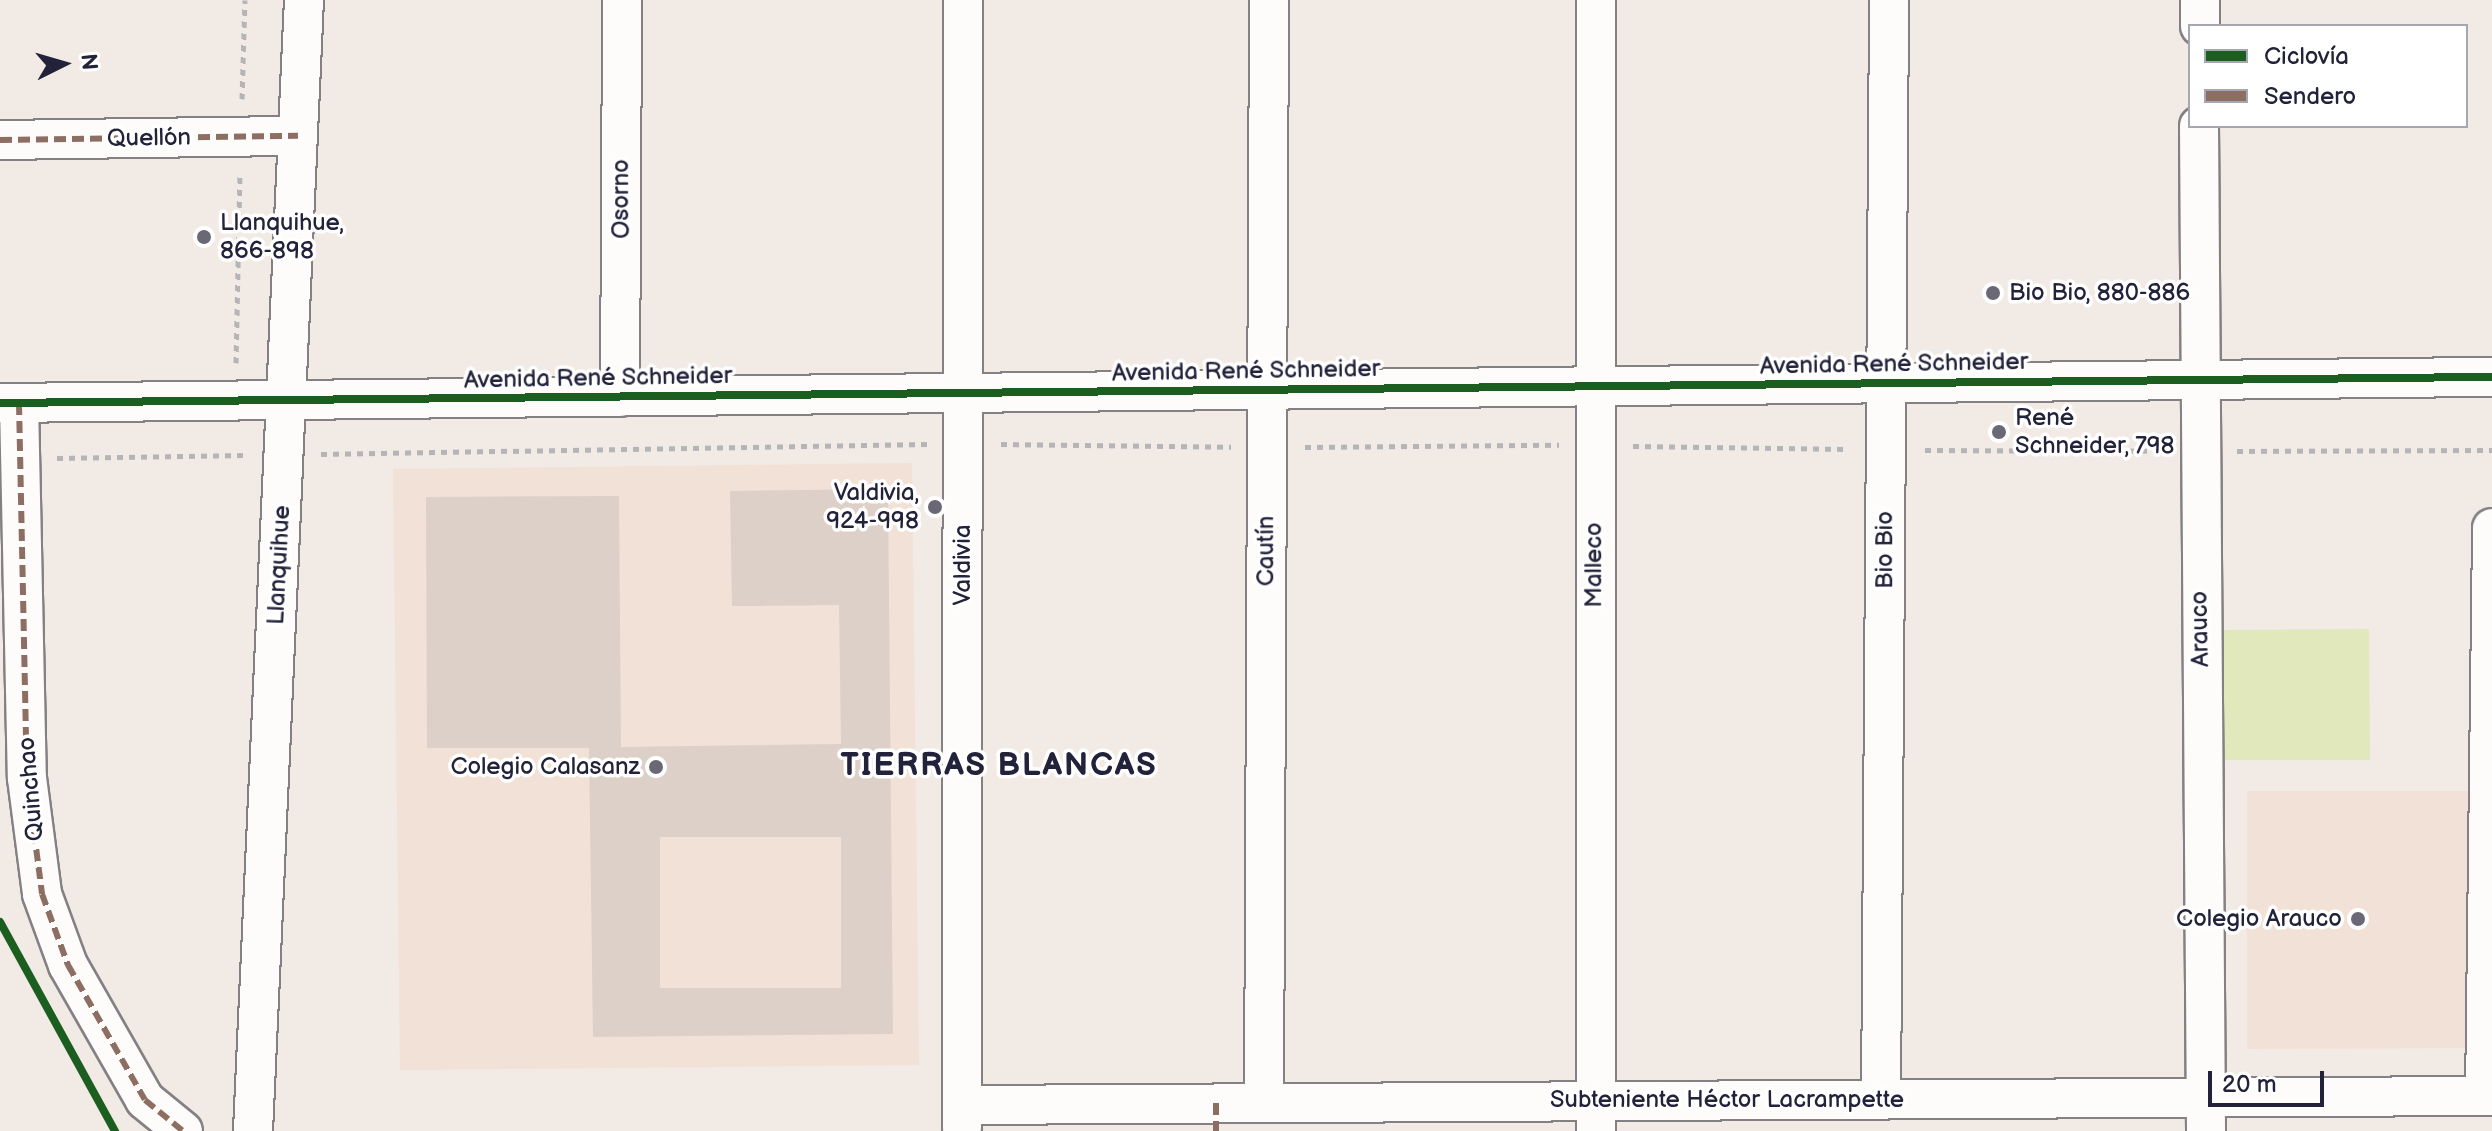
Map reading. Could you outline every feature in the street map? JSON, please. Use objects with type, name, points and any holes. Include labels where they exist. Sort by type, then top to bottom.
[{"type":"street","name":"Llanquihue","points":[[253,1131],[304,0]]},
{"type":"street","name":"Osorno","points":[[620,397],[622,0]]},
{"type":"street","name":"Valdivia","points":[[962,1118],[963,0]]},
{"type":"street","name":"Cautín","points":[[1264,1103],[1269,0]]},
{"type":"street","name":"Malleco","points":[[1596,0],[1593,387],[1596,1116]]},
{"type":"street","name":"Bio Bio","points":[[1881,1100],[1889,0]]},
{"type":"street","points":[[2200,0],[2200,24]]},
{"type":"street","name":"Arauco","points":[[2199,128],[2196,380],[2207,1114]]},
{"type":"street","name":"Quellón","points":[[0,140],[298,136]]},
{"type":"street","name":"Avenida René Schneider","points":[[9,403],[2492,377]]},
{"type":"street","name":"Quinchao","points":[[9,403],[27,778],[42,894],[68,965],[145,1100],[183,1131]]},
{"type":"street","points":[[2488,1096],[2492,528]]},
{"type":"street","name":"Subteniente Héctor Lacrampette","points":[[962,1118],[1216,1117],[1264,1103],[1596,1116],[1881,1100],[2207,1114],[2488,1096]]},
{"type":"path","points":[[236,401],[245,0]]},
{"type":"shaded area","name":"Colegio Calasanz","points":[[912,463],[919,1065],[400,1070],[393,469]]},
{"type":"shaded area","name":"Colegio Arauco","points":[[2247,791],[2469,791],[2469,1048],[2247,1049]]},
{"type":"green space","points":[[2369,629],[2370,760],[2224,760],[2224,630]]},
{"type":"building","points":[[888,489],[893,1034],[593,1037],[589,748],[427,748],[426,497],[619,496],[621,747],[841,744],[839,605],[732,606],[730,491]],"holes":[[[660,837],[841,837],[841,988],[660,988]]]},
{"type":"marked path","points":[[0,140],[298,136]]},
{"type":"marked path","points":[[19,403],[27,778],[42,894],[68,965],[145,1100],[183,1131]]},
{"type":"marked path","points":[[1216,1103],[1216,1131]]},
{"type":"cycle path","points":[[0,403],[2492,377]]},
{"type":"cycle path","points":[[0,922],[115,1131]]},
{"type":"place","name":"Llanquihue, 866-898","points":[[204,237]]},
{"type":"place","name":"Bio Bio, 880-886","points":[[1993,293]]},
{"type":"place","name":"René Schneider, 798","points":[[1999,432]]},
{"type":"place","name":"Valdivia, 924-998","points":[[935,507]]},
{"type":"place","name":"Colegio Calasanz","points":[[656,767]]},
{"type":"place","name":"Colegio Arauco","points":[[2358,919]]},
{"type":"district","name":"TIERRAS BLANCAS","points":[[999,766]]}]
